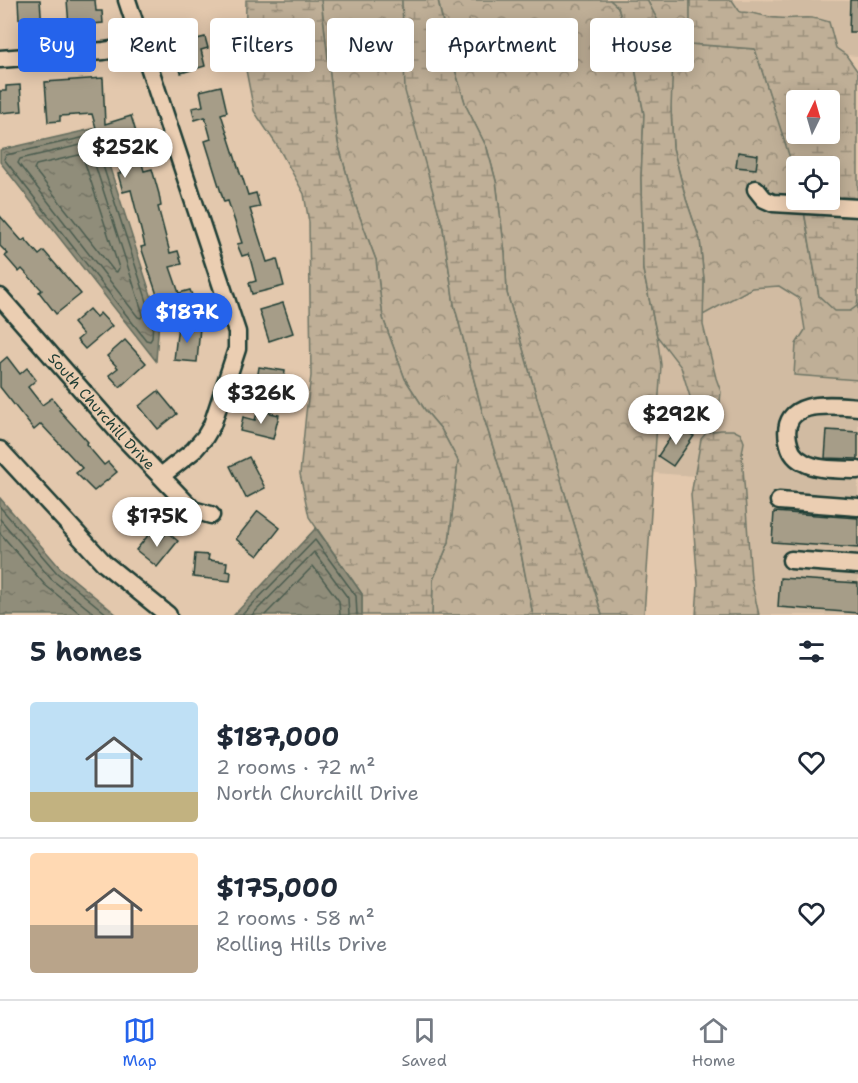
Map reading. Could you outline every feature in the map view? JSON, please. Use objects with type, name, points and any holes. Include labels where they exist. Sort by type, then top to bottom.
[{"type":"street","points":[[127,0],[133,18]]},
{"type":"street","points":[[0,59],[108,50]]},
{"type":"street","points":[[151,72],[237,332],[237,349],[212,425],[193,451],[161,476]]},
{"type":"street","points":[[756,189],[764,199],[773,203],[858,208]]},
{"type":"street","name":"South Churchill Drive","points":[[0,297],[122,436],[193,510],[211,516]]},
{"type":"street","points":[[858,407],[816,406],[801,410],[787,423],[787,430],[792,454],[802,462],[813,466],[858,470]]},
{"type":"street","points":[[0,450],[105,564],[168,615]]},
{"type":"street","points":[[779,501],[858,507]]},
{"type":"street","points":[[791,560],[858,565]]},
{"type":"shaded area","points":[[732,0],[858,1],[858,56],[846,55],[836,48],[828,22],[815,17],[776,18],[756,12],[740,12]]},
{"type":"shaded area","points":[[779,286],[800,299],[805,330],[796,344],[794,375],[858,380],[858,615],[759,615],[751,579],[742,454],[744,442],[733,430],[707,432],[701,439],[695,476],[654,473],[661,365],[657,336],[681,367],[694,410],[721,392],[703,325],[703,315],[752,288]]},
{"type":"green space","points":[[246,0],[321,0],[327,72],[330,72],[338,143],[355,204],[376,260],[383,318],[405,379],[425,410],[441,429],[458,461],[449,542],[433,580],[432,615],[362,615],[362,594],[309,517],[300,474],[311,376],[309,222],[304,194],[278,147],[254,111],[246,72],[315,72],[315,18],[246,18]]},
{"type":"green space","points":[[321,0],[402,0],[403,18],[327,18],[327,50]]},
{"type":"green space","points":[[402,0],[438,0],[442,18],[426,18],[426,72],[456,72],[466,106],[487,148],[496,181],[505,253],[507,293],[602,615],[533,615],[503,479],[484,418],[454,304],[443,228],[405,91],[404,72],[414,72],[414,18],[403,18]]},
{"type":"green space","points":[[438,0],[610,0],[618,7],[621,18],[590,18],[590,72],[636,72],[644,114],[641,178],[643,270],[661,365],[644,615],[602,615],[507,293],[505,253],[496,181],[487,148],[466,106],[456,72],[578,72],[578,18],[442,18]]},
{"type":"green space","points":[[610,0],[647,0],[656,18],[621,18],[618,7]]},
{"type":"green space","points":[[647,0],[690,0],[690,18],[656,18]]},
{"type":"green space","points":[[690,0],[732,0],[740,12],[778,18],[815,18],[829,22],[836,48],[846,55],[858,72],[858,300],[857,306],[850,311],[835,311],[819,296],[804,210],[840,210],[840,156],[789,156],[755,49],[694,44],[694,18],[690,18]]},
{"type":"green space","points":[[694,44],[755,49],[790,156],[786,156],[786,210],[804,210],[819,296],[857,306],[858,300],[858,380],[794,375],[796,344],[805,330],[800,299],[779,286],[752,288],[703,315],[704,280],[700,240],[686,199],[673,148],[666,72],[694,72]]},
{"type":"green space","points":[[330,72],[408,72],[415,122],[443,228],[454,304],[484,418],[503,479],[533,615],[432,615],[433,580],[449,542],[458,461],[441,429],[425,410],[405,379],[383,318],[376,260],[355,204],[338,143]]},
{"type":"green space","points":[[636,72],[672,72],[673,148],[686,199],[700,240],[704,280],[703,325],[721,392],[719,411],[705,415],[694,410],[681,367],[657,336],[643,270],[641,178],[644,114]]},
{"type":"green space","points":[[733,430],[741,434],[744,442],[742,454],[751,579],[759,615],[696,615],[698,585],[691,495],[701,439],[707,432]]},
{"type":"water","points":[[97,128],[159,320],[156,361],[0,162],[0,150]]},
{"type":"water","points":[[0,498],[61,569],[117,615],[0,615]]},
{"type":"water","points":[[316,528],[362,594],[362,615],[234,615]]},
{"type":"building","points":[[18,0],[40,0],[41,18],[19,18]]},
{"type":"building","points":[[67,0],[95,0],[96,11],[102,11],[103,23],[96,24],[96,18],[68,18]]},
{"type":"building","points":[[850,0],[858,0],[858,32],[849,32]]},
{"type":"building","points":[[205,37],[208,48],[201,50],[205,66],[198,68],[198,39]]},
{"type":"building","points":[[103,78],[105,124],[131,116],[139,142],[136,142],[144,171],[152,169],[161,206],[158,207],[170,253],[178,251],[182,264],[170,267],[179,293],[190,290],[195,303],[163,313],[141,247],[145,246],[131,190],[123,192],[115,149],[103,152],[92,114],[60,116],[60,121],[48,122],[45,82]]},
{"type":"building","points":[[20,85],[22,111],[0,113],[0,91],[6,91],[6,86]]},
{"type":"building","points":[[221,86],[227,112],[221,114],[248,195],[256,193],[260,207],[250,209],[267,262],[277,259],[284,286],[252,294],[249,283],[256,281],[249,254],[242,256],[237,244],[242,243],[228,201],[224,202],[205,141],[211,139],[205,117],[195,120],[192,108],[203,106],[200,91]]},
{"type":"building","points":[[738,152],[758,155],[756,169],[736,167]]},
{"type":"building","points":[[0,216],[22,241],[25,239],[39,255],[44,251],[81,294],[56,314],[39,292],[42,290],[22,269],[19,272],[5,256],[8,254],[0,246]]},
{"type":"building","points":[[283,303],[293,333],[269,341],[259,310]]},
{"type":"building","points":[[89,309],[96,317],[100,313],[112,326],[85,349],[77,340],[83,335],[73,323]]},
{"type":"building","points":[[178,325],[200,327],[197,362],[174,360]]},
{"type":"building","points":[[125,340],[146,363],[120,387],[109,375],[118,368],[107,356]]},
{"type":"building","points":[[7,357],[20,374],[27,368],[36,380],[28,387],[42,405],[52,398],[61,409],[59,410],[88,442],[86,444],[104,465],[108,462],[117,472],[94,491],[76,473],[82,468],[41,424],[34,430],[0,387],[0,363]]},
{"type":"building","points":[[259,367],[285,371],[282,397],[255,393]]},
{"type":"building","points":[[158,391],[177,414],[158,429],[139,406]]},
{"type":"building","points":[[258,410],[279,415],[273,439],[240,431],[243,417],[255,420]]},
{"type":"building","points":[[678,426],[694,436],[673,466],[658,456]]},
{"type":"building","points":[[827,430],[858,432],[858,459],[825,458]]},
{"type":"building","points":[[249,457],[265,488],[246,498],[230,466]]},
{"type":"building","points":[[258,511],[280,528],[258,556],[236,539]]},
{"type":"building","points":[[774,512],[858,518],[858,548],[772,542]]},
{"type":"building","points":[[167,532],[178,541],[157,567],[136,550],[150,533],[160,541]]},
{"type":"building","points":[[195,554],[209,555],[208,560],[227,562],[226,571],[231,572],[230,581],[193,577]]},
{"type":"building","points":[[780,578],[858,583],[858,613],[778,607]]}]
